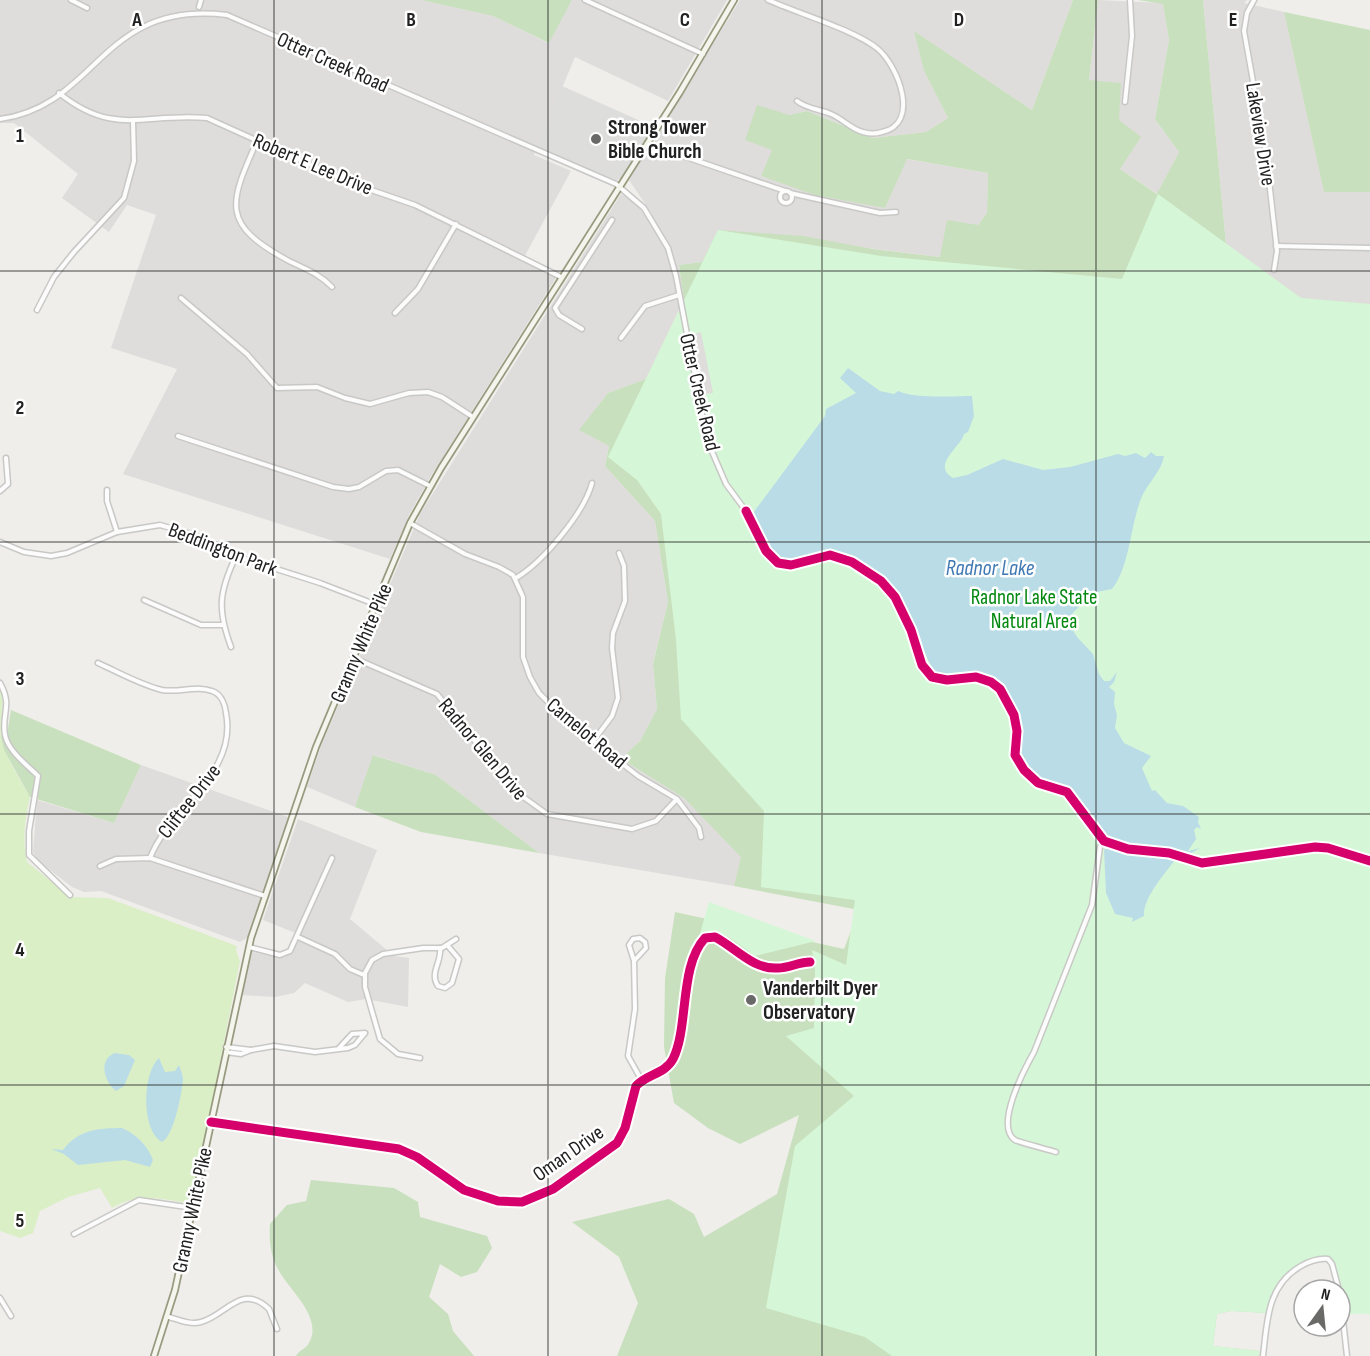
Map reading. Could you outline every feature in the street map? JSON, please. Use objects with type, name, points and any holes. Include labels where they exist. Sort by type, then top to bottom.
[{"type":"main road","name":"Granny White Pike","points":[[153,1356],[169,1317],[248,947],[306,773],[410,523],[430,486],[647,145],[734,0]]},
{"type":"street","points":[[71,0],[87,8]]},
{"type":"street","points":[[199,7],[201,0]]},
{"type":"street","points":[[585,0],[703,54]]},
{"type":"street","points":[[768,0],[877,48],[897,75],[902,93],[902,110],[893,128],[883,132],[869,133],[859,131],[833,115],[797,101]]},
{"type":"street","points":[[1125,102],[1132,36],[1130,0]]},
{"type":"street","name":"Lakeview Drive","points":[[1254,0],[1245,18],[1244,31],[1264,141],[1276,246],[1274,270]]},
{"type":"street","name":"Otter Creek Road","points":[[193,7],[227,15],[620,186],[644,208],[662,235],[672,258],[700,413],[709,447],[726,484],[746,512],[771,558],[788,566],[830,555],[852,562],[879,579],[899,605],[925,671],[941,680],[967,676],[981,678],[1000,689],[1014,715],[1017,730],[1016,756],[1024,770],[1038,783],[1067,792],[1104,841]]},
{"type":"street","points":[[180,9],[187,8]]},
{"type":"street","points":[[0,119],[30,111],[59,93],[95,54]]},
{"type":"street","name":"Robert E Lee Drive","points":[[59,93],[75,106],[98,117],[133,122],[186,116],[207,118],[351,183],[415,205],[561,277]]},
{"type":"street","points":[[37,310],[40,299],[61,269],[124,198],[132,177],[134,161],[133,122]]},
{"type":"street","points":[[258,141],[237,186],[235,211],[255,238],[289,261],[322,276],[332,287]]},
{"type":"street","points":[[647,145],[790,193],[880,213],[896,212]]},
{"type":"street","points":[[785,191],[780,196],[785,203],[791,200],[790,193]]},
{"type":"street","points":[[582,329],[557,313],[555,308],[612,220]]},
{"type":"street","points":[[395,313],[418,289],[456,224]]},
{"type":"street","points":[[1276,246],[1370,248]]},
{"type":"street","points":[[579,250],[589,256]]},
{"type":"street","points":[[621,338],[645,306],[679,295]]},
{"type":"street","points":[[181,298],[247,354],[277,388],[317,387],[345,398],[370,404],[409,393],[428,392],[442,397],[473,417]]},
{"type":"street","points":[[178,436],[333,487],[350,489],[386,471],[398,470],[430,486]]},
{"type":"street","points":[[0,491],[8,484],[6,458]]},
{"type":"street","points":[[410,523],[470,556],[503,568],[516,578],[538,562],[552,547],[580,506],[592,483]]},
{"type":"street","points":[[107,490],[107,501],[117,532]]},
{"type":"street","name":"Beddington Park","points":[[0,542],[34,555],[51,556],[67,553],[117,532],[152,525],[175,528],[236,556],[320,583],[377,605]]},
{"type":"street","points":[[594,740],[612,716],[618,698],[612,646],[625,601],[624,566],[619,553]]},
{"type":"street","points":[[231,646],[223,625],[221,595],[236,556]]},
{"type":"street","name":"Camelot Road","points":[[516,578],[523,597],[521,646],[530,677],[548,704],[640,777],[677,799],[699,828],[701,837]]},
{"type":"street","points":[[144,600],[201,625],[223,625]]},
{"type":"street","name":"Radnor Glen Drive","points":[[354,658],[440,696],[515,791],[547,814],[634,829],[658,819],[677,799]]},
{"type":"street","name":"Cliftee Drive","points":[[98,663],[161,690],[202,688],[215,692],[224,702],[228,722],[227,747],[217,768],[157,840],[150,858]]},
{"type":"street","points":[[0,683],[6,694],[5,734],[12,749],[38,776],[29,831],[29,855],[70,895]]},
{"type":"street","points":[[1056,1152],[1014,1139],[1009,1132],[1008,1116],[1022,1070],[1034,1052],[1092,904],[1100,847],[1104,841],[1202,863],[1315,847],[1328,848],[1370,861]]},
{"type":"street","points":[[100,866],[116,859],[150,858],[265,896]]},
{"type":"street","points":[[248,947],[281,955],[290,951],[332,858]]},
{"type":"street","points":[[298,937],[332,952],[350,969],[364,975]]},
{"type":"street","points":[[634,961],[646,948],[645,942],[640,938],[633,939],[630,944],[634,961],[635,1013],[627,1054],[642,1081],[664,1069],[673,1059],[693,962],[705,938],[715,937],[753,962],[767,968],[810,962]]},
{"type":"street","points":[[420,1058],[405,1056],[392,1050],[376,1029],[364,984],[364,975],[371,962],[383,954],[440,948],[448,946],[456,939]]},
{"type":"street","points":[[440,948],[441,957],[436,967],[435,980],[438,986],[445,988],[452,983],[459,958],[448,946]]},
{"type":"street","points":[[339,1048],[350,1035],[376,1029]]},
{"type":"street","points":[[226,1049],[251,1050],[274,1046],[315,1052],[354,1046],[365,1033]]},
{"type":"street","name":"Oman Drive","points":[[210,1122],[399,1149],[420,1159],[464,1190],[498,1201],[522,1202],[553,1190],[617,1143],[624,1128],[633,1092],[642,1081]]},
{"type":"street","points":[[74,1234],[139,1200],[193,1208]]},
{"type":"street","points":[[1263,1356],[1268,1312],[1276,1290],[1296,1269],[1318,1259],[1328,1258],[1336,1278]]},
{"type":"street","points":[[0,1298],[11,1316]]},
{"type":"street","points":[[169,1317],[191,1323],[202,1322],[235,1302],[251,1299],[269,1309],[277,1329]]},
{"type":"street","points":[[1345,1338],[1347,1356]]},
{"type":"shaded area","points":[[0,0],[421,0],[493,16],[548,43],[572,0],[727,0],[668,101],[575,57],[534,155],[571,171],[522,261],[556,278],[431,476],[409,515],[390,559],[123,474],[177,369],[111,348],[156,215],[127,205],[109,232],[62,198],[78,174],[14,123],[0,123]]},
{"type":"shaded area","points":[[740,0],[1073,0],[1032,110],[915,32],[924,71],[948,118],[926,132],[873,138],[807,111],[789,115],[761,176],[885,208],[906,159],[988,173],[987,213],[978,225],[941,257],[718,230],[702,262],[679,265],[684,299],[646,379],[608,393],[580,430],[609,446],[605,466],[655,521],[668,602],[653,663],[657,709],[640,741],[627,753],[628,763],[684,798],[742,857],[734,886],[539,853],[436,775],[374,755],[355,807],[307,787],[321,746],[420,514],[621,194],[634,202],[645,215],[652,214],[629,180]]},
{"type":"shaded area","points":[[1098,0],[1163,3],[1169,40],[1155,119],[1179,152],[1158,194],[1120,169],[1119,120],[1089,80]]},
{"type":"shaded area","points":[[1203,0],[1247,0],[1244,3],[1284,12],[1324,191],[1370,192],[1370,304],[1301,298],[1226,244]]},
{"type":"shaded area","points":[[562,86],[654,127],[622,179],[616,180],[537,147]]},
{"type":"shaded area","points":[[628,120],[637,125],[609,168],[607,167],[604,172],[597,168],[595,171],[580,164],[581,156],[600,164]]},
{"type":"shaded area","points":[[701,332],[713,393],[701,395],[691,335]]},
{"type":"shaded area","points":[[141,765],[288,817],[247,938],[240,942],[101,891],[84,892],[72,887],[37,860],[33,852],[37,800],[114,823]]},
{"type":"shaded area","points":[[298,819],[377,850],[350,919],[394,956],[409,958],[408,1007],[366,999],[348,1002],[305,983],[294,993],[275,997],[241,995],[252,952],[279,958],[289,953],[303,936],[263,920]]},
{"type":"green space","points":[[421,0],[572,0],[549,43],[493,16]]},
{"type":"green space","name":"Radnor Lake State Natural Area","points":[[1073,0],[1098,0],[1089,80],[1121,83],[1119,120],[1141,137],[1120,169],[1157,194],[1179,152],[1155,119],[1169,40],[1163,4],[1138,0],[1203,0],[1226,244],[1301,298],[1370,304],[1370,1314],[1352,1314],[1352,1278],[1338,1278],[1331,1258],[1320,1256],[1309,1258],[1290,1272],[1275,1292],[1267,1313],[1231,1311],[1217,1314],[1213,1346],[1260,1351],[1259,1356],[617,1356],[638,1303],[619,1257],[572,1222],[669,1199],[694,1214],[704,1237],[777,1194],[799,1115],[740,1144],[708,1128],[674,1103],[664,1047],[665,978],[675,912],[844,949],[859,910],[734,886],[741,857],[684,798],[628,763],[627,753],[640,741],[657,709],[653,664],[668,602],[655,521],[605,466],[609,446],[579,430],[608,393],[646,379],[684,300],[679,265],[702,262],[718,230],[803,236],[873,249],[940,257],[947,220],[978,225],[987,213],[988,173],[907,159],[885,208],[815,195],[761,176],[772,150],[745,140],[757,105],[789,115],[807,111],[873,138],[926,132],[948,118],[924,71],[914,31],[1032,110]]},
{"type":"green space","points":[[1284,12],[1370,30],[1370,192],[1324,192]]},
{"type":"green space","name":"Radnor Lake State Natural Area","points":[[1158,194],[1301,298],[1370,304],[1370,1314],[1352,1314],[1352,1278],[1338,1278],[1335,1264],[1329,1258],[1322,1256],[1305,1262],[1281,1280],[1272,1292],[1267,1313],[1231,1311],[1217,1314],[1213,1346],[1260,1351],[1259,1356],[892,1356],[865,1337],[766,1308],[795,1146],[854,1096],[786,1036],[814,1028],[815,971],[812,950],[846,965],[855,900],[761,887],[764,811],[681,719],[676,640],[661,514],[637,480],[608,457],[718,230],[881,256],[1122,279]]},
{"type":"green space","points":[[0,688],[3,700],[1,734],[5,751],[30,797],[25,830],[27,862],[71,897],[108,898],[237,946],[240,961],[194,1193],[186,1203],[148,1198],[130,1200],[112,1208],[100,1188],[68,1197],[40,1211],[33,1233],[20,1238],[0,1231]]},
{"type":"green space","points":[[11,710],[141,765],[114,823],[30,797],[4,750],[1,736],[7,734]]},
{"type":"green space","points":[[373,755],[436,775],[539,853],[421,832],[355,807]]},
{"type":"green space","points":[[709,902],[816,941],[755,956],[721,934],[706,933],[699,937]]},
{"type":"green space","points":[[311,1180],[394,1188],[418,1202],[420,1217],[487,1236],[492,1248],[477,1272],[461,1277],[440,1264],[429,1297],[448,1314],[453,1331],[474,1356],[296,1356],[309,1343],[312,1323],[302,1303],[275,1264],[271,1247],[270,1224],[287,1205],[306,1201]]},
{"type":"water","name":"Radnor Lake","points":[[848,368],[880,391],[894,394],[898,391],[924,396],[972,396],[974,416],[968,432],[964,434],[946,462],[947,473],[953,478],[967,475],[1003,459],[1043,470],[1070,467],[1118,454],[1125,456],[1136,453],[1145,458],[1151,452],[1156,456],[1164,456],[1158,471],[1142,496],[1118,580],[1112,589],[1092,593],[1072,614],[1070,625],[1077,637],[1093,654],[1099,674],[1104,681],[1110,681],[1117,672],[1114,682],[1109,687],[1115,692],[1114,704],[1117,715],[1115,728],[1124,743],[1151,756],[1142,768],[1152,791],[1155,790],[1167,803],[1183,806],[1199,817],[1198,822],[1201,829],[1197,827],[1194,830],[1196,839],[1188,851],[1200,848],[1188,855],[1107,840],[1077,795],[1059,785],[1036,779],[1024,767],[1017,755],[1017,717],[1001,686],[983,675],[935,675],[898,593],[884,578],[834,550],[811,554],[787,563],[773,554],[767,538],[755,522],[753,513],[825,416],[826,409],[856,393],[840,378]]},
{"type":"water","points":[[1110,846],[1166,856],[1175,860],[1150,895],[1144,916],[1132,922],[1133,918],[1115,914],[1106,893],[1104,850]]},
{"type":"water","points":[[115,1053],[129,1055],[135,1060],[124,1086],[116,1091],[109,1083],[105,1072],[106,1061]]},
{"type":"water","points":[[159,1058],[165,1072],[175,1071],[179,1065],[183,1079],[174,1123],[162,1142],[155,1136],[150,1126],[146,1102],[149,1076],[153,1065]]},
{"type":"water","points":[[122,1128],[145,1145],[153,1160],[150,1167],[125,1160],[78,1165],[64,1154],[51,1149],[63,1150],[82,1134]]},
{"type":"cycle path","points":[[746,511],[766,551],[778,563],[791,565],[830,555],[852,562],[881,581],[895,597],[911,630],[922,665],[932,677],[947,680],[976,677],[991,682],[1000,689],[1014,715],[1017,731],[1015,755],[1024,770],[1038,783],[1067,792],[1104,841],[1128,849],[1169,853],[1202,863],[1315,847],[1328,848],[1370,861]]},
{"type":"cycle path","points":[[211,1122],[399,1149],[417,1157],[464,1190],[498,1201],[522,1202],[553,1189],[617,1143],[625,1128],[636,1086],[661,1071],[673,1059],[681,1031],[691,964],[705,938],[715,937],[753,962],[769,968],[782,968],[810,962]]},
{"type":"place","name":"Strong Tower Bible Church","points":[[596,139]]},
{"type":"place","name":"Vanderbilt Dyer Observatory","points":[[751,1000]]}]
